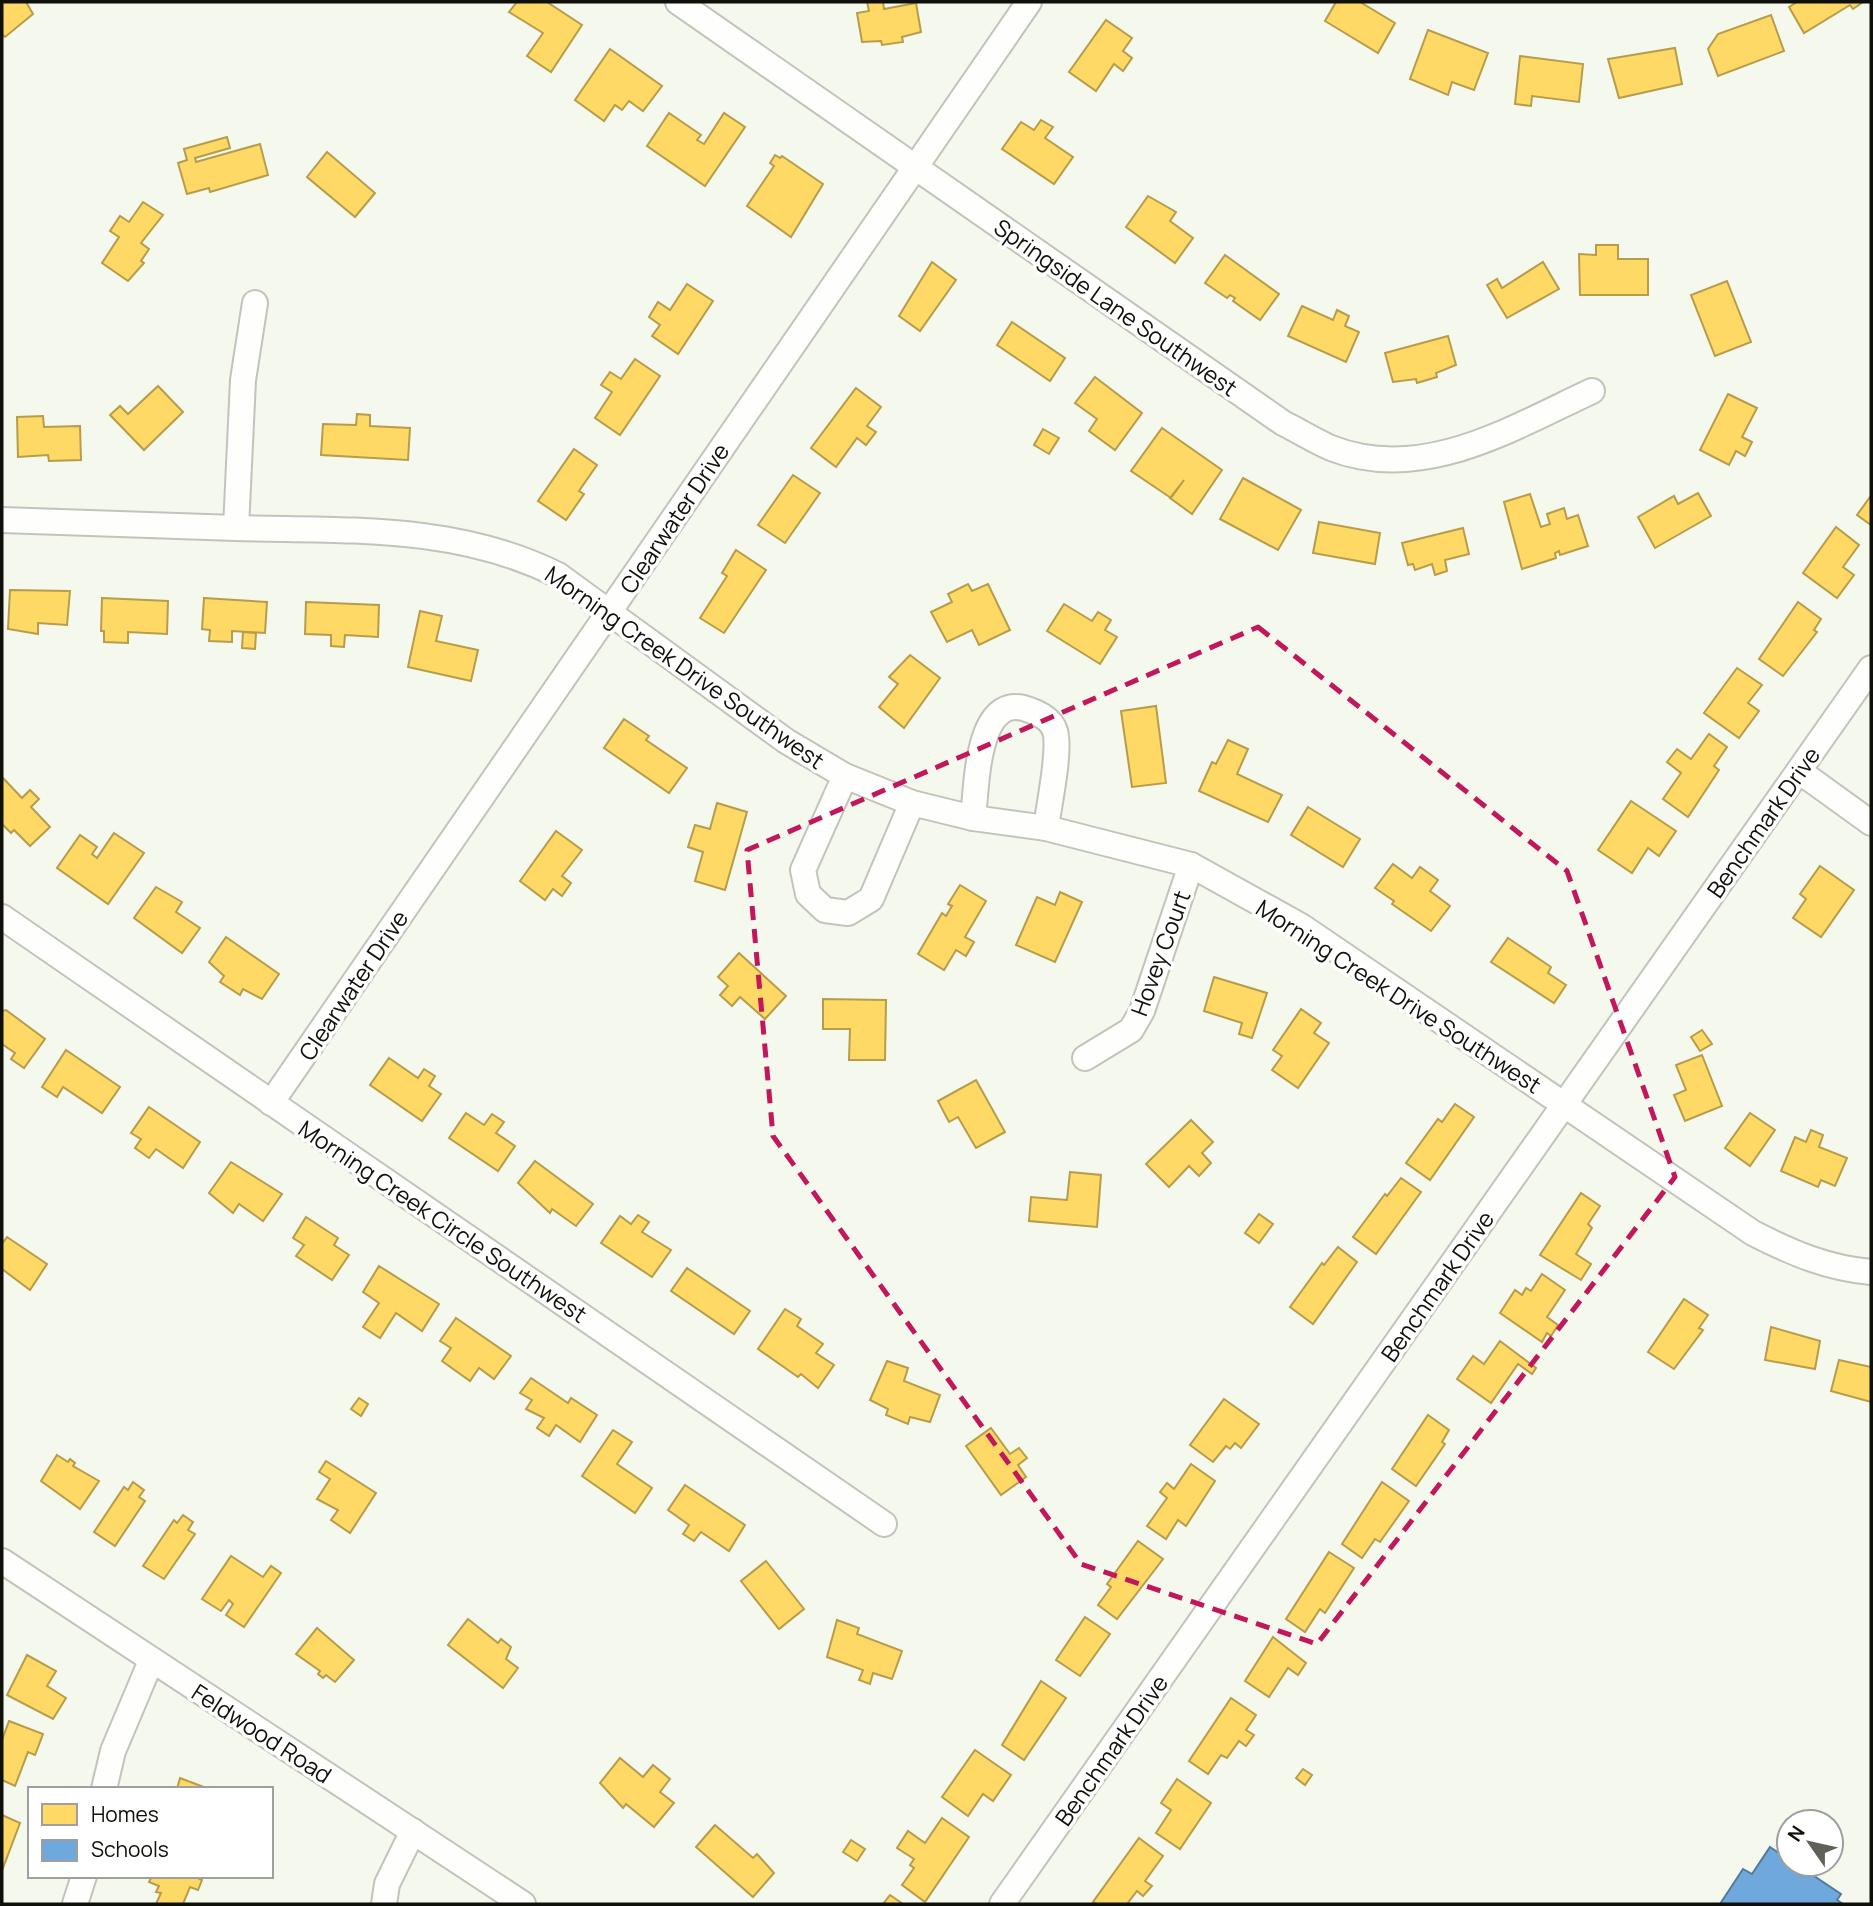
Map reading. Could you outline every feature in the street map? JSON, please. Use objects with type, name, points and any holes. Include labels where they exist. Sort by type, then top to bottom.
[{"type":"street","name":"Springside Lane Southwest","points":[[678,2],[1283,423],[1333,449],[1387,460],[1441,455],[1480,443],[1592,391]]},
{"type":"street","name":"Clearwater Drive","points":[[271,1103],[1028,2]]},
{"type":"street","points":[[236,528],[243,380],[256,303]]},
{"type":"street","name":"Morning Creek Drive Southwest","points":[[2,520],[378,530],[490,548],[525,559],[558,575],[786,741],[845,776],[912,803],[973,818],[1046,828],[1191,865],[1301,926],[1753,1233],[1803,1258],[1844,1269],[1871,1272]]},
{"type":"street","name":"Benchmark Drive","points":[[1002,1904],[1871,668]]},
{"type":"street","points":[[973,818],[985,729],[1001,710],[1022,706],[1046,717],[1057,735],[1046,828]]},
{"type":"street","points":[[1799,771],[1871,823]]},
{"type":"street","points":[[845,776],[803,870],[808,894],[825,910],[848,913],[871,899],[912,803]]},
{"type":"street","name":"Hovey Court","points":[[1086,1058],[1130,1030],[1142,1011],[1191,865]]},
{"type":"street","name":"Morning Creek Circle Southwest","points":[[2,917],[884,1524]]},
{"type":"street","name":"Feldwood Road","points":[[2,1561],[523,1904]]},
{"type":"street","points":[[104,1787],[113,1751],[151,1661]]},
{"type":"street","points":[[384,1904],[387,1884],[413,1831]]},
{"type":"street","points":[[75,1904],[83,1878]]},
{"type":"highlighted area","points":[[1258,627],[1567,871],[1675,1177],[1317,1644],[1081,1564],[773,1136],[747,850]]},
{"type":"building: Homes","points":[[2,2],[26,2],[33,14],[5,37],[2,34]]},
{"type":"building: Homes","points":[[517,2],[547,2],[582,25],[551,72],[527,56],[543,33],[509,12]]},
{"type":"building: Homes","points":[[867,2],[883,2],[884,9],[916,3],[921,32],[902,37],[903,42],[882,45],[881,41],[862,42],[857,13],[869,11]]},
{"type":"building: Homes","points":[[1336,2],[1360,2],[1395,23],[1378,53],[1325,21]]},
{"type":"building: Homes","points":[[1797,2],[1863,2],[1853,9],[1850,5],[1804,33],[1789,7]]},
{"type":"building: Homes","points":[[1771,15],[1784,51],[1718,76],[1708,49],[1718,34]]},
{"type":"building: Homes","points":[[1106,20],[1132,38],[1123,51],[1132,58],[1123,71],[1114,64],[1096,91],[1069,72]]},
{"type":"building: Homes","points":[[1428,30],[1488,53],[1474,90],[1452,82],[1448,95],[1410,79]]},
{"type":"building: Homes","points":[[1675,48],[1682,84],[1619,98],[1608,59]]},
{"type":"building: Homes","points":[[610,49],[662,86],[643,111],[629,101],[622,110],[615,105],[604,121],[575,100]]},
{"type":"building: Homes","points":[[1520,56],[1583,64],[1579,102],[1532,96],[1531,106],[1515,104]]},
{"type":"building: Homes","points":[[669,113],[701,135],[697,140],[704,144],[724,113],[745,127],[705,186],[647,146]]},
{"type":"building: Homes","points":[[1041,120],[1053,127],[1045,138],[1073,157],[1054,184],[1002,149],[1021,122],[1034,130]]},
{"type":"building: Homes","points":[[227,137],[230,148],[195,158],[196,162],[260,144],[268,175],[210,192],[209,188],[187,194],[178,163],[187,160],[184,149]]},
{"type":"building: Homes","points":[[327,152],[375,193],[355,217],[307,177]]},
{"type":"building: Homes","points":[[775,155],[780,158],[782,156],[823,184],[791,237],[747,206],[774,166],[770,163]]},
{"type":"building: Homes","points":[[1148,196],[1176,212],[1170,221],[1193,238],[1175,263],[1126,227]]},
{"type":"building: Homes","points":[[143,202],[163,215],[141,243],[149,249],[141,261],[144,263],[128,281],[102,263],[119,237],[110,231],[120,216],[129,222]]},
{"type":"building: Homes","points":[[1596,245],[1618,245],[1618,259],[1648,259],[1648,295],[1580,295],[1579,254],[1596,255]]},
{"type":"building: Homes","points":[[1225,255],[1279,294],[1260,320],[1233,301],[1235,298],[1230,295],[1227,298],[1205,283]]},
{"type":"building: Homes","points":[[932,262],[956,280],[920,331],[899,316]]},
{"type":"building: Homes","points":[[1543,262],[1559,289],[1507,318],[1487,285],[1497,279],[1502,288]]},
{"type":"building: Homes","points":[[1727,281],[1751,342],[1715,356],[1691,295]]},
{"type":"building: Homes","points":[[687,284],[713,301],[678,354],[652,336],[660,325],[649,317],[658,302],[670,310]]},
{"type":"building: Homes","points":[[1302,306],[1333,320],[1337,310],[1349,316],[1345,326],[1359,332],[1346,362],[1288,336]]},
{"type":"building: Homes","points":[[1012,322],[1065,358],[1050,381],[997,345]]},
{"type":"building: Homes","points":[[1448,336],[1456,365],[1436,373],[1437,377],[1417,383],[1416,379],[1393,382],[1385,353]]},
{"type":"building: Homes","points":[[635,359],[660,376],[620,435],[595,418],[612,392],[601,385],[610,372],[621,379]]},
{"type":"building: Homes","points":[[1095,377],[1142,413],[1115,450],[1089,431],[1097,419],[1075,403]]},
{"type":"building: Homes","points":[[158,386],[183,412],[144,450],[110,415],[120,406],[128,414]]},
{"type":"building: Homes","points":[[856,388],[881,407],[867,426],[876,432],[866,445],[857,438],[836,467],[811,448]]},
{"type":"building: Homes","points":[[1728,394],[1757,408],[1742,437],[1752,442],[1745,456],[1736,451],[1729,465],[1700,450]]},
{"type":"building: Homes","points":[[357,414],[370,415],[370,426],[410,428],[408,460],[321,455],[323,424],[356,425]]},
{"type":"building: Homes","points":[[43,416],[44,427],[80,426],[81,460],[49,461],[48,455],[18,457],[17,417]]},
{"type":"building: Homes","points":[[1162,428],[1222,470],[1192,514],[1131,471]]},
{"type":"building: Homes","points":[[1043,429],[1059,438],[1049,454],[1034,445]]},
{"type":"building: Homes","points":[[574,449],[597,465],[579,491],[584,494],[566,520],[538,501]]},
{"type":"building: Homes","points":[[793,475],[820,493],[785,543],[758,525]]},
{"type":"building: Homes","points":[[1243,478],[1301,510],[1278,550],[1220,519]]},
{"type":"building: Homes","points":[[1698,493],[1711,516],[1655,548],[1638,517],[1674,496],[1678,504]]},
{"type":"building: Homes","points":[[1530,494],[1541,527],[1550,524],[1547,514],[1564,508],[1567,519],[1578,515],[1588,546],[1560,555],[1559,551],[1555,553],[1556,558],[1522,569],[1504,502]]},
{"type":"building: Homes","points":[[1871,497],[1871,525],[1857,515]]},
{"type":"building: Homes","points":[[1319,522],[1380,533],[1375,564],[1313,553]]},
{"type":"building: Homes","points":[[1836,527],[1859,545],[1843,567],[1854,575],[1837,598],[1803,573]]},
{"type":"building: Homes","points":[[1463,528],[1469,554],[1445,560],[1447,571],[1435,575],[1432,564],[1415,570],[1413,564],[1408,565],[1402,543]]},
{"type":"building: Homes","points":[[736,550],[766,570],[724,633],[700,618],[727,576],[722,573]]},
{"type":"building: Homes","points":[[968,584],[972,591],[988,584],[1010,630],[979,645],[972,630],[947,642],[931,612],[952,602],[948,594]]},
{"type":"building: Homes","points":[[10,590],[70,591],[67,625],[38,623],[38,634],[8,629]]},
{"type":"building: Homes","points":[[102,598],[168,601],[167,634],[128,632],[128,643],[104,642],[104,631],[101,631]]},
{"type":"building: Homes","points":[[204,598],[267,602],[265,633],[232,631],[232,642],[209,641],[210,630],[202,629]]},
{"type":"building: Homes","points":[[306,602],[379,605],[378,637],[345,635],[344,647],[331,646],[331,635],[305,634]]},
{"type":"building: Homes","points":[[1798,602],[1821,619],[1814,630],[1817,632],[1783,676],[1759,659]]},
{"type":"building: Homes","points":[[1064,604],[1092,621],[1098,612],[1111,620],[1105,630],[1117,637],[1100,664],[1047,631]]},
{"type":"building: Homes","points":[[420,611],[442,616],[436,641],[478,650],[471,681],[408,667]]},
{"type":"building: Homes","points":[[243,632],[256,633],[255,649],[242,648]]},
{"type":"building: Homes","points":[[910,655],[940,678],[904,728],[879,707],[898,684],[889,677]]},
{"type":"building: Homes","points":[[1737,668],[1762,685],[1748,703],[1759,711],[1739,738],[1704,713]]},
{"type":"building: Homes","points":[[1156,706],[1166,783],[1132,787],[1121,711]]},
{"type":"building: Homes","points":[[624,719],[649,736],[646,740],[687,768],[669,793],[604,748]]},
{"type":"building: Homes","points":[[1709,734],[1727,747],[1714,766],[1719,770],[1688,817],[1663,799],[1681,773],[1667,762],[1677,749],[1691,759]]},
{"type":"building: Homes","points":[[1228,740],[1248,749],[1237,774],[1282,795],[1268,822],[1199,791],[1212,762],[1216,764]]},
{"type":"building: Homes","points":[[2,777],[22,798],[30,790],[39,799],[31,807],[50,827],[30,846],[14,830],[11,833],[2,824]]},
{"type":"building: Homes","points":[[1631,801],[1676,831],[1659,856],[1648,848],[1632,873],[1598,850]]},
{"type":"building: Homes","points":[[717,803],[747,812],[725,890],[695,881],[703,852],[688,847],[695,825],[710,829]]},
{"type":"building: Homes","points":[[1308,807],[1360,839],[1343,867],[1291,835]]},
{"type":"building: Homes","points":[[556,831],[582,850],[562,876],[571,883],[562,896],[553,889],[545,900],[520,881]]},
{"type":"building: Homes","points":[[114,833],[144,853],[108,904],[57,868],[80,835],[97,847],[92,854],[97,858]]},
{"type":"building: Homes","points":[[1393,864],[1412,878],[1420,867],[1438,880],[1430,891],[1450,906],[1431,931],[1392,904],[1394,901],[1375,888]]},
{"type":"building: Homes","points":[[1820,866],[1854,890],[1821,937],[1793,918],[1806,899],[1800,894]]},
{"type":"building: Homes","points":[[960,885],[986,901],[965,937],[974,942],[966,956],[956,950],[944,970],[918,954],[942,913],[946,916],[952,906],[948,904]]},
{"type":"building: Homes","points":[[156,887],[182,902],[176,912],[200,928],[182,953],[134,918]]},
{"type":"building: Homes","points":[[1060,892],[1082,902],[1055,962],[1016,945],[1037,897],[1055,905]]},
{"type":"building: Homes","points":[[226,937],[279,974],[262,999],[243,989],[240,995],[220,982],[224,976],[209,962]]},
{"type":"building: Homes","points":[[1508,938],[1551,967],[1548,973],[1566,985],[1554,1003],[1491,962]]},
{"type":"building: Homes","points":[[739,953],[786,996],[765,1019],[740,997],[732,1006],[720,995],[728,986],[718,977]]},
{"type":"building: Homes","points":[[1214,977],[1267,993],[1252,1038],[1239,1034],[1242,1023],[1204,1011]]},
{"type":"building: Homes","points":[[823,999],[886,1000],[885,1060],[849,1060],[850,1029],[823,1029]]},
{"type":"building: Homes","points":[[1301,1009],[1321,1023],[1314,1033],[1329,1043],[1298,1088],[1272,1070],[1282,1056],[1273,1050]]},
{"type":"building: Homes","points":[[6,1010],[45,1039],[24,1068],[11,1059],[15,1053],[2,1044],[2,1011]]},
{"type":"building: Homes","points":[[1702,1030],[1712,1044],[1700,1051],[1691,1037]]},
{"type":"building: Homes","points":[[66,1050],[120,1087],[102,1113],[63,1087],[57,1097],[42,1087]]},
{"type":"building: Homes","points":[[1702,1055],[1722,1106],[1685,1121],[1674,1095],[1686,1090],[1676,1065]]},
{"type":"building: Homes","points":[[389,1058],[418,1078],[424,1069],[435,1076],[429,1086],[441,1094],[422,1121],[370,1085]]},
{"type":"building: Homes","points":[[976,1080],[1005,1132],[976,1148],[958,1117],[949,1122],[938,1101]]},
{"type":"building: Homes","points":[[1455,1104],[1474,1117],[1430,1180],[1406,1163],[1438,1119],[1442,1122]]},
{"type":"building: Homes","points":[[149,1107],[200,1142],[183,1168],[156,1149],[149,1158],[135,1148],[141,1139],[131,1133]]},
{"type":"building: Homes","points":[[466,1113],[484,1125],[492,1114],[504,1122],[496,1133],[515,1146],[498,1171],[449,1138]]},
{"type":"building: Homes","points":[[1750,1113],[1775,1130],[1750,1166],[1725,1148]]},
{"type":"building: Homes","points":[[1191,1120],[1213,1142],[1202,1153],[1211,1163],[1199,1176],[1189,1166],[1169,1187],[1146,1164]]},
{"type":"building: Homes","points":[[1811,1130],[1823,1135],[1819,1147],[1847,1158],[1835,1186],[1821,1180],[1818,1187],[1781,1171],[1795,1137],[1806,1142]]},
{"type":"building: Homes","points":[[535,1161],[593,1204],[576,1226],[552,1209],[550,1213],[518,1183]]},
{"type":"building: Homes","points":[[231,1162],[282,1194],[263,1221],[239,1204],[233,1213],[209,1193]]},
{"type":"building: Homes","points":[[1070,1172],[1101,1175],[1097,1227],[1029,1221],[1031,1197],[1067,1200]]},
{"type":"building: Homes","points":[[1401,1178],[1421,1192],[1376,1254],[1353,1237],[1385,1194],[1387,1196]]},
{"type":"building: Homes","points":[[1581,1193],[1600,1206],[1588,1224],[1592,1228],[1576,1254],[1591,1264],[1581,1280],[1540,1255]]},
{"type":"building: Homes","points":[[1259,1214],[1273,1224],[1259,1243],[1245,1233]]},
{"type":"building: Homes","points":[[638,1215],[649,1222],[642,1232],[671,1250],[652,1277],[601,1243],[620,1216],[631,1224]]},
{"type":"building: Homes","points":[[306,1217],[338,1238],[334,1245],[349,1255],[332,1280],[296,1256],[304,1245],[293,1238]]},
{"type":"building: Homes","points":[[7,1237],[47,1264],[30,1290],[2,1269],[2,1244]]},
{"type":"building: Homes","points":[[1338,1247],[1357,1262],[1313,1324],[1290,1307],[1322,1263],[1324,1265]]},
{"type":"building: Homes","points":[[379,1266],[439,1304],[422,1331],[396,1313],[380,1338],[363,1327],[379,1303],[363,1292]]},
{"type":"building: Homes","points":[[687,1268],[750,1311],[734,1334],[671,1291]]},
{"type":"building: Homes","points":[[1542,1274],[1565,1290],[1547,1317],[1558,1325],[1551,1336],[1547,1333],[1542,1342],[1500,1313],[1515,1290],[1522,1295],[1526,1288],[1531,1291]]},
{"type":"building: Homes","points":[[1684,1299],[1708,1315],[1699,1328],[1703,1330],[1674,1369],[1648,1352]]},
{"type":"building: Homes","points":[[785,1309],[801,1319],[797,1326],[823,1344],[816,1353],[834,1365],[818,1388],[801,1374],[798,1377],[758,1349]]},
{"type":"building: Homes","points":[[456,1318],[511,1356],[494,1379],[479,1368],[470,1381],[442,1361],[451,1348],[440,1341]]},
{"type":"building: Homes","points":[[1771,1327],[1820,1341],[1815,1369],[1765,1360]]},
{"type":"building: Homes","points":[[1500,1341],[1536,1368],[1532,1374],[1518,1364],[1491,1403],[1457,1379],[1473,1356],[1484,1364]]},
{"type":"building: Homes","points":[[1839,1360],[1871,1367],[1871,1402],[1831,1391]]},
{"type":"building: Homes","points":[[887,1361],[908,1368],[904,1381],[940,1395],[930,1422],[910,1417],[908,1424],[886,1415],[888,1409],[870,1400]]},
{"type":"building: Homes","points":[[531,1378],[568,1403],[571,1398],[597,1415],[580,1442],[556,1425],[549,1436],[537,1428],[544,1418],[526,1409],[532,1400],[520,1393]]},
{"type":"building: Homes","points":[[359,1398],[368,1404],[361,1416],[351,1409]]},
{"type":"building: Homes","points":[[1224,1399],[1259,1424],[1241,1448],[1235,1443],[1230,1449],[1226,1446],[1213,1462],[1190,1445]]},
{"type":"building: Homes","points":[[1428,1415],[1449,1430],[1442,1442],[1445,1444],[1416,1486],[1392,1469]]},
{"type":"building: Homes","points":[[991,1428],[1010,1454],[1019,1448],[1027,1458],[1018,1465],[1026,1477],[1001,1495],[966,1446]]},
{"type":"building: Homes","points":[[613,1430],[632,1442],[617,1464],[652,1488],[635,1513],[582,1476]]},
{"type":"building: Homes","points":[[57,1455],[68,1462],[70,1459],[75,1463],[73,1466],[99,1481],[80,1509],[41,1481]]},
{"type":"building: Homes","points":[[326,1461],[376,1493],[350,1533],[331,1520],[338,1510],[317,1499],[330,1479],[319,1472]]},
{"type":"building: Homes","points":[[1191,1464],[1215,1481],[1186,1526],[1178,1520],[1166,1539],[1147,1526],[1167,1498],[1160,1492],[1167,1483],[1174,1489]]},
{"type":"building: Homes","points":[[133,1482],[144,1490],[139,1497],[145,1501],[115,1546],[94,1532],[124,1487],[128,1490]]},
{"type":"building: Homes","points":[[1382,1482],[1409,1501],[1380,1542],[1375,1539],[1362,1558],[1342,1544]]},
{"type":"building: Homes","points":[[685,1485],[745,1525],[729,1551],[701,1532],[694,1541],[683,1534],[689,1525],[668,1510]]},
{"type":"building: Homes","points":[[183,1515],[193,1522],[188,1530],[195,1534],[164,1579],[143,1566],[174,1520],[177,1523]]},
{"type":"building: Homes","points":[[1138,1541],[1163,1559],[1117,1619],[1098,1605],[1111,1587],[1107,1584]]},
{"type":"building: Homes","points":[[1329,1552],[1354,1568],[1325,1613],[1320,1609],[1305,1632],[1286,1619]]},
{"type":"building: Homes","points":[[231,1556],[263,1577],[271,1566],[281,1573],[244,1627],[226,1615],[233,1604],[229,1600],[221,1611],[202,1599]]},
{"type":"building: Homes","points":[[766,1561],[804,1609],[779,1629],[741,1581]]},
{"type":"building: Homes","points":[[1085,1617],[1110,1634],[1080,1676],[1056,1660]]},
{"type":"building: Homes","points":[[468,1619],[498,1643],[501,1639],[511,1647],[506,1659],[518,1668],[503,1688],[448,1645]]},
{"type":"building: Homes","points":[[837,1620],[859,1628],[857,1634],[902,1651],[892,1679],[873,1673],[870,1684],[859,1680],[863,1670],[827,1657]]},
{"type":"building: Homes","points":[[317,1628],[354,1660],[335,1682],[326,1675],[323,1678],[318,1674],[320,1671],[296,1654]]},
{"type":"building: Homes","points":[[1273,1637],[1306,1663],[1298,1675],[1288,1668],[1269,1697],[1245,1681]]},
{"type":"building: Homes","points":[[27,1655],[56,1671],[47,1686],[66,1698],[53,1719],[7,1695]]},
{"type":"building: Homes","points":[[1041,1681],[1066,1698],[1024,1760],[1002,1745]]},
{"type":"building: Homes","points":[[1231,1698],[1256,1715],[1246,1730],[1254,1735],[1246,1746],[1239,1741],[1227,1758],[1221,1755],[1208,1774],[1189,1761]]},
{"type":"building: Homes","points":[[9,1721],[43,1734],[35,1755],[28,1752],[15,1786],[2,1780],[2,1740]]},
{"type":"building: Homes","points":[[975,1750],[1011,1775],[993,1801],[983,1794],[968,1816],[942,1797]]},
{"type":"building: Homes","points":[[620,1758],[643,1777],[653,1765],[670,1779],[660,1792],[674,1803],[654,1827],[626,1804],[623,1808],[600,1783]]},
{"type":"building: Homes","points":[[1303,1769],[1312,1775],[1305,1785],[1296,1778]]},
{"type":"building: Homes","points":[[180,1778],[204,1787],[178,1787]]},
{"type":"building: Homes","points":[[1177,1779],[1211,1803],[1180,1849],[1156,1833],[1171,1810],[1161,1803]]},
{"type":"building: Homes","points":[[2,1815],[20,1823],[3,1868],[2,1867]]},
{"type":"building: Homes","points":[[942,1818],[969,1837],[925,1902],[902,1885],[914,1868],[910,1865],[914,1859],[897,1848],[908,1831],[925,1843]]},
{"type":"building: Homes","points":[[715,1825],[753,1858],[757,1854],[774,1873],[753,1897],[696,1847]]},
{"type":"building: Homes","points":[[1139,1838],[1163,1856],[1145,1881],[1152,1886],[1143,1896],[1137,1891],[1127,1904],[1093,1902]]},
{"type":"building: Homes","points":[[851,1840],[865,1849],[857,1861],[843,1852]]},
{"type":"building: Homes","points":[[151,1878],[202,1880],[198,1890],[190,1887],[183,1904],[156,1904],[161,1893],[156,1892],[159,1886],[149,1882]]},
{"type":"building: Homes","points":[[890,1895],[903,1904],[883,1904]]},
{"type":"building: Schools","points":[[1770,1847],[1775,1850],[1775,1878],[1817,1878],[1841,1894],[1837,1900],[1843,1904],[1720,1904],[1743,1869],[1752,1874]]}]
